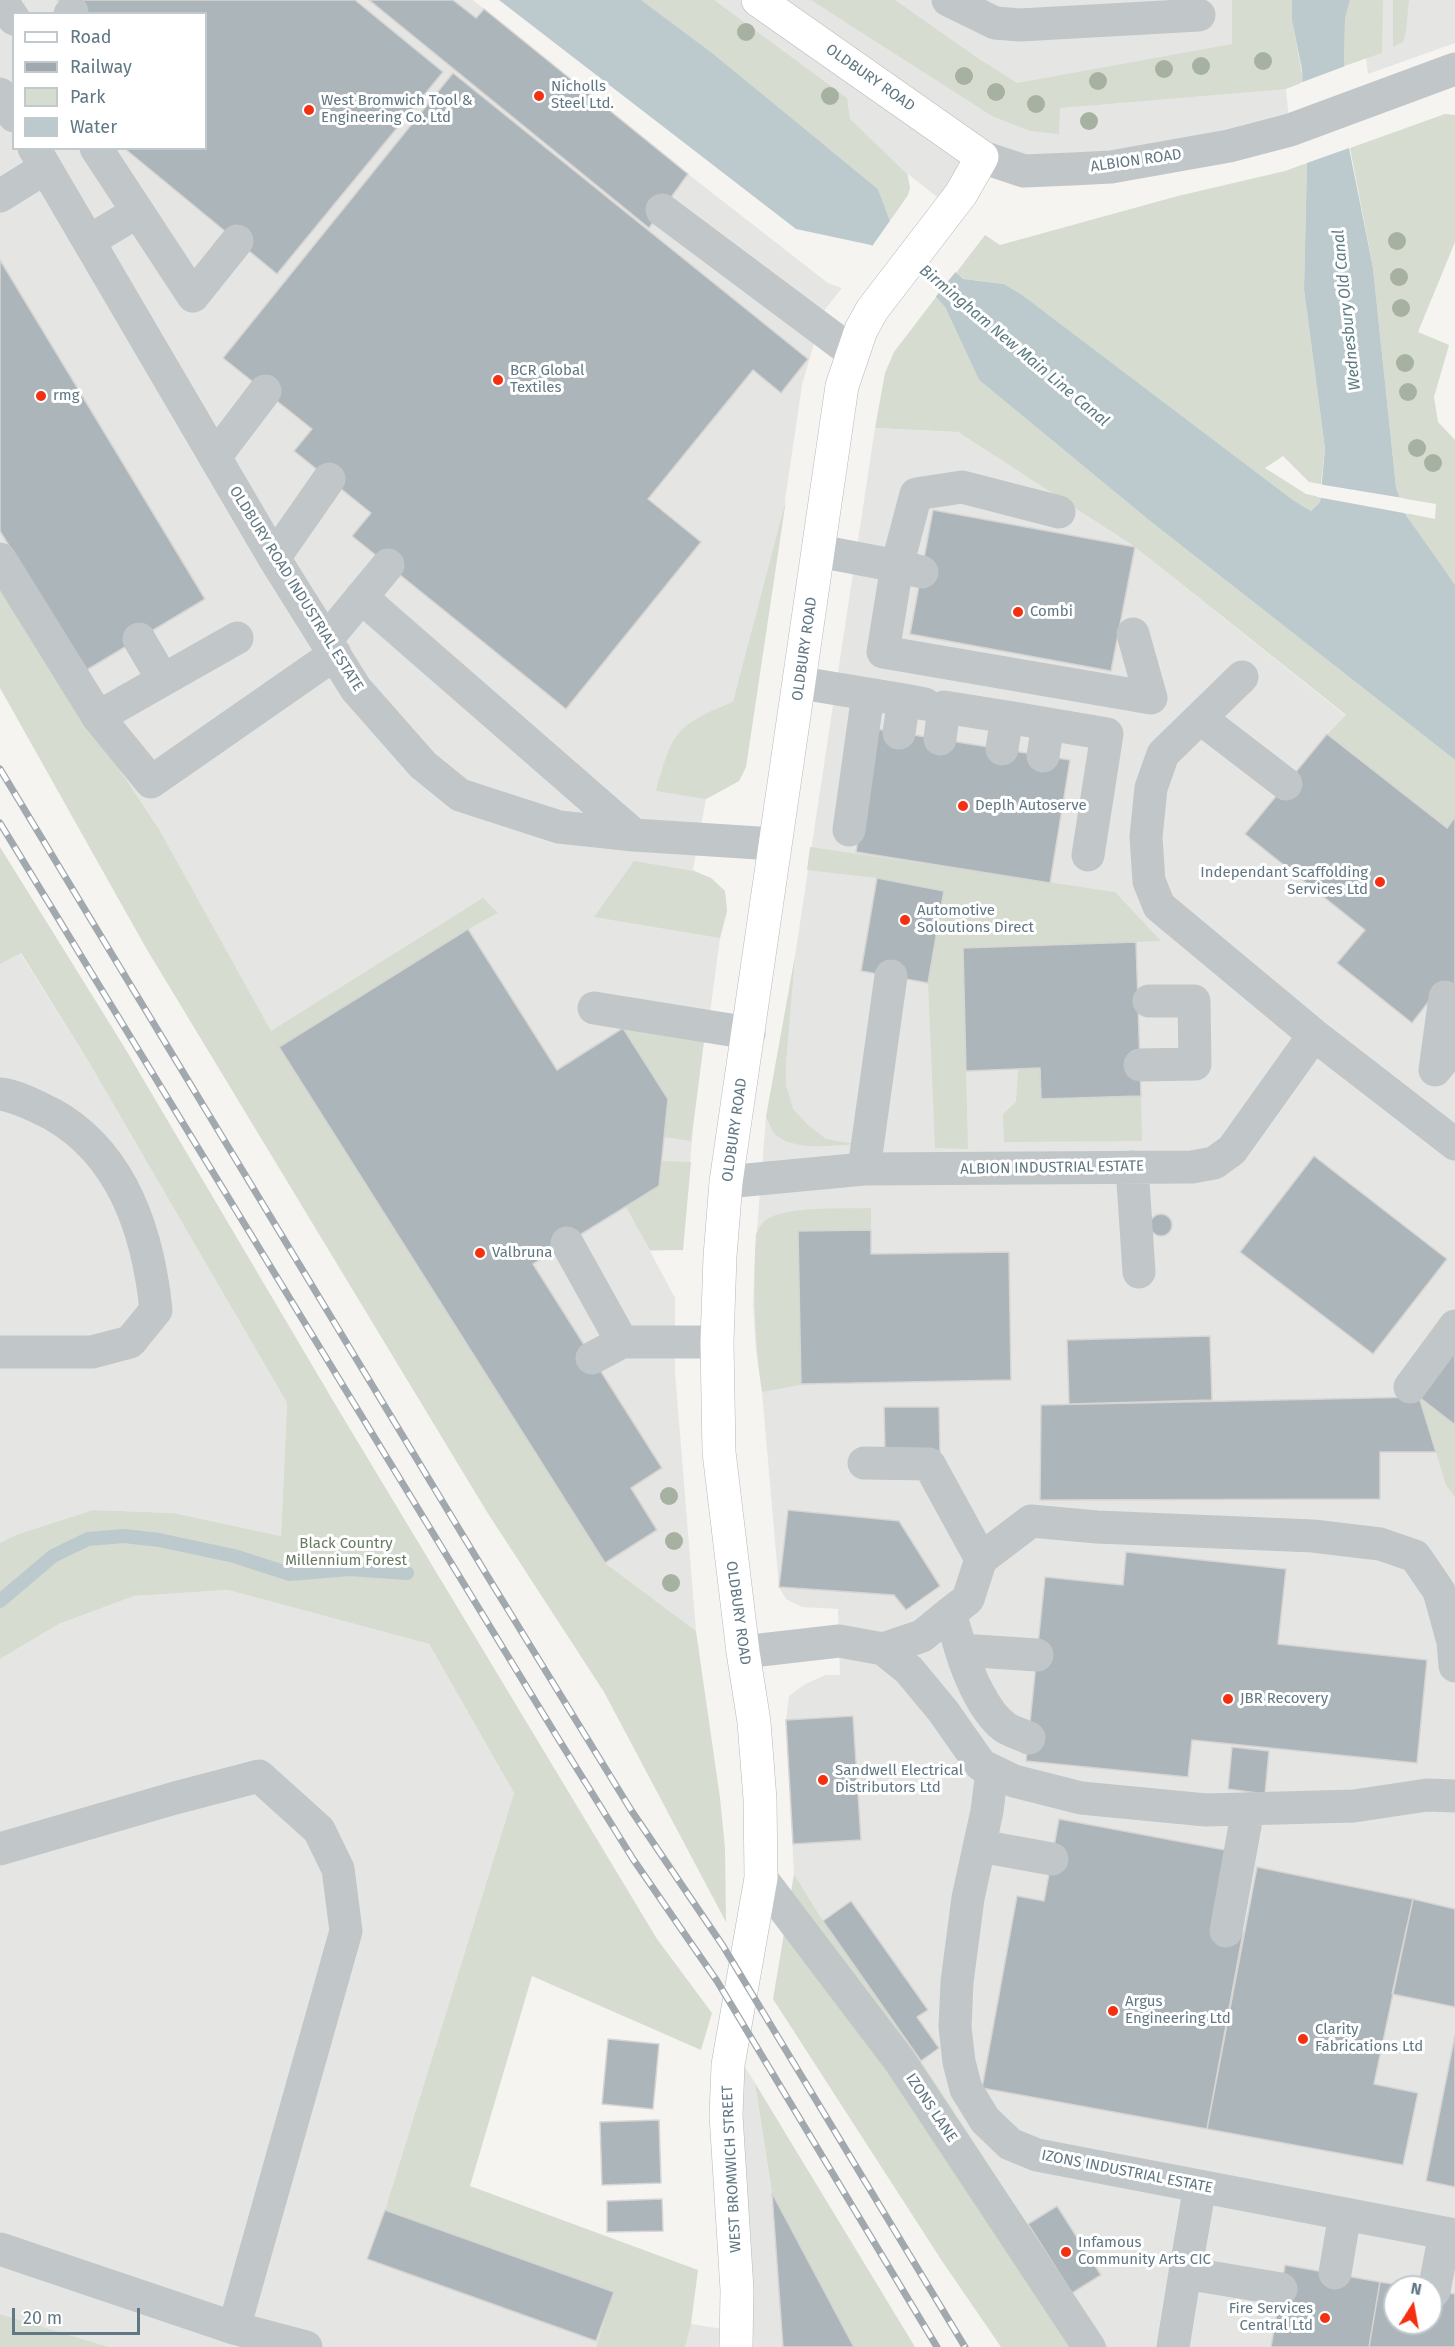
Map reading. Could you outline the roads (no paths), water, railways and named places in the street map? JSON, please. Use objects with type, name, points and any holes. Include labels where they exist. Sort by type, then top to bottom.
[{"type":"main road","name":"OLDBURY ROAD","points":[[748,1958],[761,1878],[760,1799],[754,1722],[718,1452],[717,1342],[720,1256],[726,1182],[749,1033],[774,844],[801,683],[842,386],[852,352],[872,310],[951,208],[982,157],[758,0]]},
{"type":"main road","name":"WEST BROMWICH STREET","points":[[736,2347],[736,2278],[726,2115],[728,2065],[748,1958]]},
{"type":"street","points":[[1,0],[12,17]]},
{"type":"street","points":[[948,0],[995,24],[1020,25],[1083,11],[1199,15]]},
{"type":"street","name":"ALBION ROAD","points":[[982,157],[1024,171],[1111,167],[1229,146],[1290,130],[1455,69]]},
{"type":"street","points":[[0,94],[12,113]]},
{"type":"street","points":[[97,150],[193,296],[237,241]]},
{"type":"street","points":[[0,196],[40,158]]},
{"type":"street","name":"OLDBURY ROAD INDUSTRIAL ESTATE","points":[[40,158],[274,558],[356,689],[416,757],[460,795],[559,827],[634,835],[774,844]]},
{"type":"street","points":[[662,210],[852,352]]},
{"type":"street","points":[[89,241],[137,212]]},
{"type":"street","points":[[215,457],[265,391]]},
{"type":"street","points":[[274,558],[329,479]]},
{"type":"street","points":[[1059,512],[962,487],[916,494],[910,569],[883,652],[1151,698],[1133,634]]},
{"type":"street","points":[[819,551],[910,569]]},
{"type":"street","points":[[0,559],[98,717],[151,782],[331,647],[361,597],[388,565]]},
{"type":"street","points":[[361,597],[634,835]]},
{"type":"street","points":[[98,717],[237,638]]},
{"type":"street","points":[[139,639],[163,680]]},
{"type":"street","points":[[1242,677],[1163,754],[1151,788],[1146,837],[1149,881],[1160,906],[1314,1035],[1455,1144]]},
{"type":"street","points":[[801,683],[1006,717],[1046,740],[1107,734],[1088,855]]},
{"type":"street","points":[[849,830],[868,694]]},
{"type":"street","points":[[899,733],[904,700]]},
{"type":"street","points":[[940,739],[945,707]]},
{"type":"street","points":[[1002,749],[1006,717]]},
{"type":"street","points":[[1200,718],[1286,784]]},
{"type":"street","points":[[1140,1065],[1195,1064],[1194,1001],[1224,959]]},
{"type":"street","points":[[864,1169],[891,976]]},
{"type":"street","points":[[1406,1106],[1445,1058],[1445,997]]},
{"type":"street","points":[[1149,1001],[1194,1001]]},
{"type":"street","points":[[594,1008],[749,1033]]},
{"type":"street","name":"ALBION INDUSTRIAL ESTATE","points":[[726,1182],[864,1169],[1192,1167],[1214,1163],[1232,1150],[1314,1035]]},
{"type":"street","points":[[0,1094],[41,1108],[71,1125],[96,1148],[121,1181],[145,1244],[153,1277],[156,1310],[130,1342],[92,1352],[0,1352]]},
{"type":"street","points":[[1132,1167],[1139,1272]]},
{"type":"street","points":[[567,1243],[622,1342]]},
{"type":"street","points":[[1410,1387],[1455,1326]]},
{"type":"street","points":[[592,1358],[622,1342],[717,1342]]},
{"type":"street","points":[[864,1463],[929,1464],[981,1558]]},
{"type":"street","points":[[883,1649],[922,1636],[968,1599],[981,1558],[1031,1521],[1097,1527],[1312,1536],[1380,1544],[1415,1556],[1439,1591],[1454,1642],[1455,1666]]},
{"type":"street","points":[[950,1613],[969,1675],[990,1711],[1006,1728],[1029,1738]]},
{"type":"street","points":[[743,1652],[839,1641],[883,1649],[909,1670],[943,1711],[981,1765],[1014,1781],[1081,1798],[1206,1810],[1354,1806],[1427,1795],[1455,1796]]},
{"type":"street","points":[[961,1650],[1037,1655]]},
{"type":"street","name":"IZONS INDUSTRIAL ESTATE","points":[[992,1771],[987,1811],[967,1908],[957,1983],[955,2027],[959,2062],[966,2089],[985,2120],[1010,2144],[1037,2155],[1450,2234]]},
{"type":"street","points":[[0,1848],[259,1776],[319,1830],[338,1869],[346,1931],[234,2328]]},
{"type":"street","points":[[1226,1931],[1248,1809]]},
{"type":"street","points":[[980,1846],[1052,1858]]},
{"type":"street","name":"IZONS LANE","points":[[761,1878],[899,2060],[1089,2347]]},
{"type":"street","points":[[1173,2347],[1200,2186]]},
{"type":"street","points":[[1335,2273],[1345,2214]]},
{"type":"street","points":[[1438,2275],[1450,2234]]},
{"type":"street","points":[[0,2249],[234,2328],[306,2347]]},
{"type":"street","points":[[1185,2273],[1281,2289]]},
{"type":"water","points":[[499,0],[641,0],[712,53],[878,189],[890,221],[964,279],[1004,284],[1021,294],[1293,500],[1311,511],[1320,502],[1325,449],[1304,289],[1307,163],[1302,69],[1292,20],[1292,0],[1350,0],[1345,18],[1344,60],[1349,148],[1373,268],[1396,487],[1406,515],[1455,585],[1455,760],[1150,521],[979,380],[945,307],[936,297],[871,245],[796,229]]},
{"type":"waterway","points":[[0,1601],[53,1556],[88,1539],[124,1536],[159,1540],[234,1556],[290,1574],[349,1569],[407,1573]]},
{"type":"railway","points":[[0,769],[488,1577],[631,1810],[723,1946],[965,2347]]},
{"type":"railway","points":[[0,823],[556,1735],[633,1859],[717,1981],[937,2347]]},
{"type":"place","name":"Nicholls Steel Ltd.","points":[[539,96]]},
{"type":"place","name":"West Bromwich Tool & Engineering Co. Ltd","points":[[309,110]]},
{"type":"place","name":"BCR Global Textiles","points":[[498,380]]},
{"type":"place","name":"rmg","points":[[41,396]]},
{"type":"place","name":"Combi","points":[[1018,612]]},
{"type":"place","name":"Deplh Autoserve","points":[[963,806]]},
{"type":"place","name":"Independant Scaffolding Services Ltd","points":[[1380,882]]},
{"type":"place","name":"Automotive Soloutions Direct","points":[[905,920]]},
{"type":"place","name":"Valbruna","points":[[480,1253]]},
{"type":"place","name":"JBR Recovery","points":[[1228,1699]]},
{"type":"place","name":"Sandwell Electrical Distributors Ltd","points":[[823,1780]]},
{"type":"place","name":"Argus Engineering Ltd","points":[[1113,2011]]},
{"type":"place","name":"Clarity Fabrications Ltd","points":[[1303,2039]]},
{"type":"place","name":"Infamous Community Arts CIC","points":[[1066,2252]]},
{"type":"place","name":"Fire Services Central Ltd","points":[[1325,2318]]},
{"type":"water label","name":"Wednesbury Old Canal","points":[[1347,310]]},
{"type":"water label","name":"Birmingham New Main Line Canal","points":[[1014,346]]},
{"type":"park label","name":"Black Country Millennium Forest","points":[[346,1552]]}]
